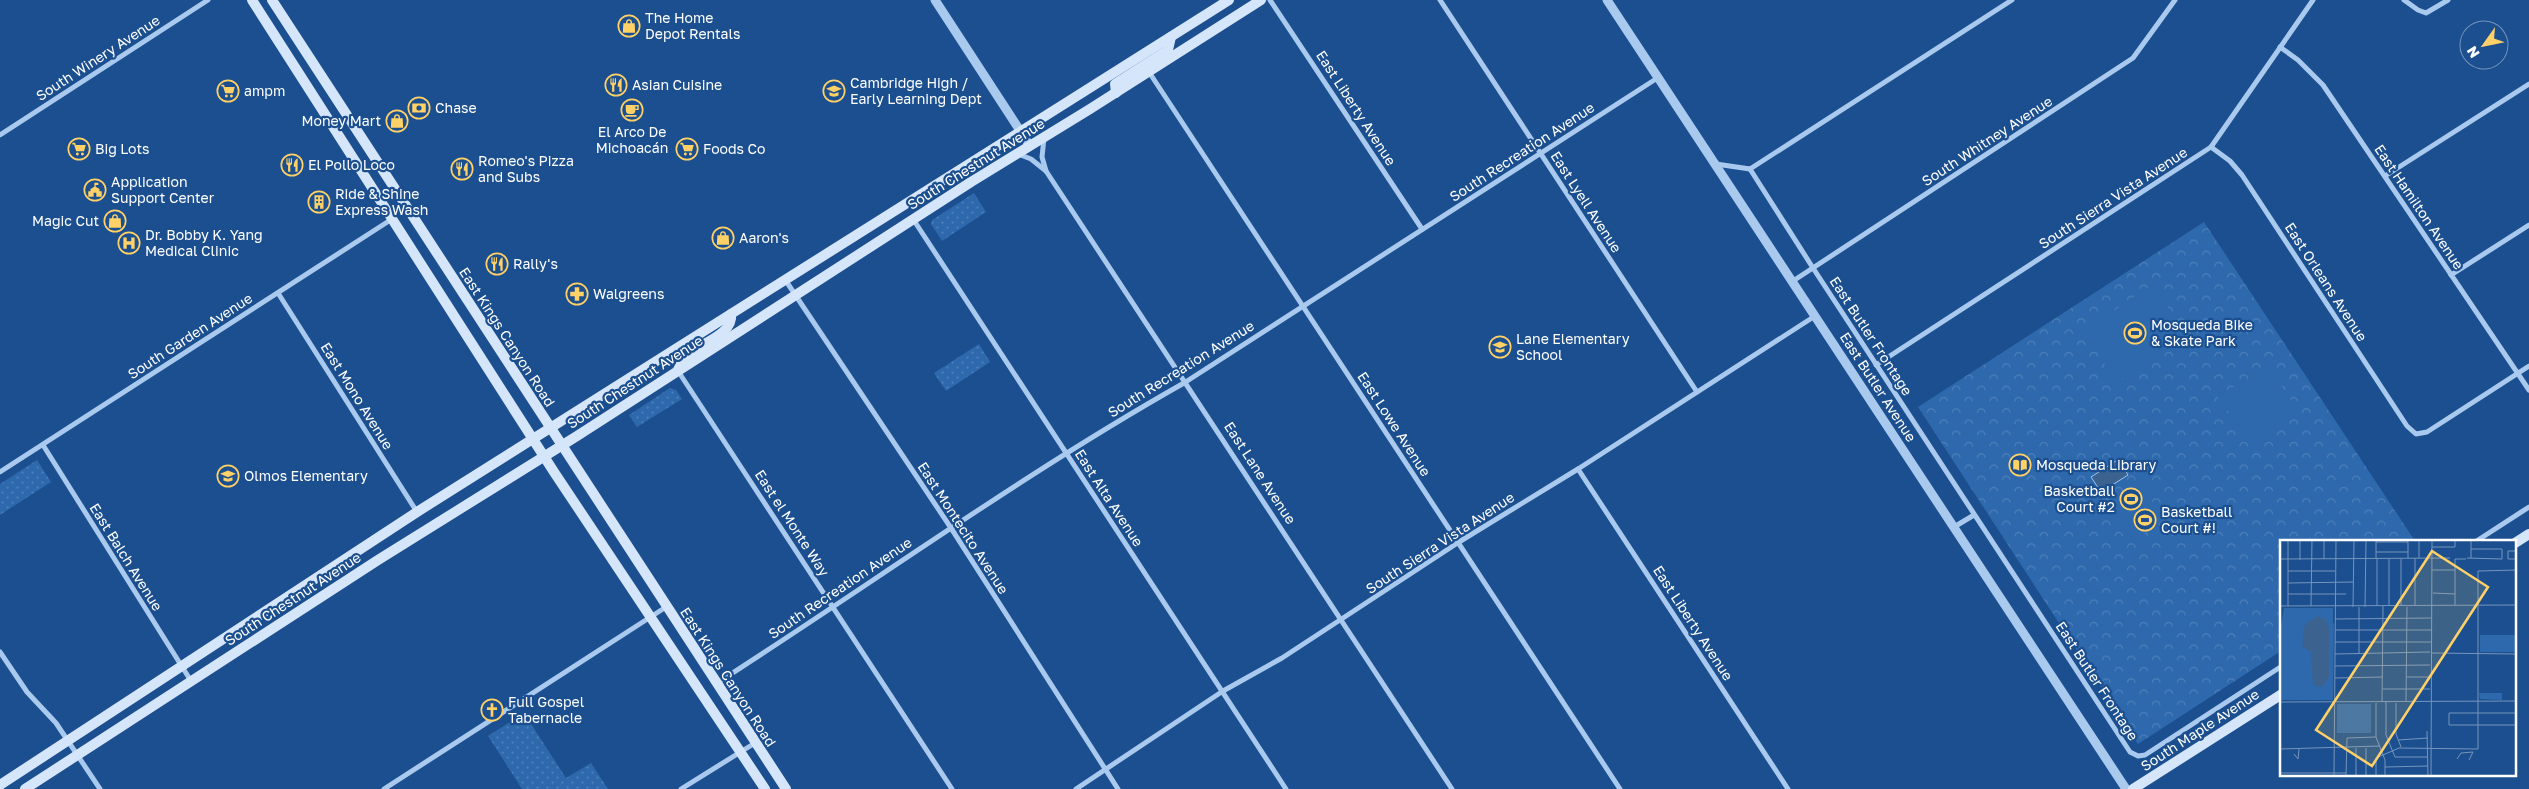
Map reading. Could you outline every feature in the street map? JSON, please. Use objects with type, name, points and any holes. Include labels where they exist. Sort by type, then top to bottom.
[{"type":"main road","points":[[252,0],[393,218],[532,440],[765,789]]},
{"type":"main road","name":"East Kings Canyon Road","points":[[272,0],[786,789]]},
{"type":"main road","name":"South Chestnut Avenue","points":[[0,785],[417,512],[1229,0]]},
{"type":"main road","name":"South Chestnut Avenue","points":[[25,789],[310,604],[1260,0]]},
{"type":"main road","points":[[1116,93],[1115,84],[1168,50],[1171,37]]},
{"type":"main road","points":[[678,371],[685,356],[727,328],[731,321],[731,314]]},
{"type":"main road","points":[[2516,542],[2529,534]]},
{"type":"main road","points":[[300,589],[310,604]]},
{"type":"main road","name":"South Maple Avenue","points":[[2133,789],[2280,695]]},
{"type":"street","name":"South Winery Avenue","points":[[0,135],[208,0]]},
{"type":"street","points":[[935,0],[1030,146]]},
{"type":"street","name":"East Liberty Avenue","points":[[1270,0],[1422,229]]},
{"type":"street","name":"East Lyell Avenue","points":[[1440,0],[1697,392]]},
{"type":"street","name":"East Butler Avenue","points":[[1607,0],[2126,789]]},
{"type":"street","points":[[1715,164],[1750,169],[2012,0]]},
{"type":"street","name":"South Whitney Avenue","points":[[1793,281],[2133,58],[2175,0]]},
{"type":"street","name":"South Sierra Vista Avenue","points":[[1876,365],[2211,147],[2313,0]]},
{"type":"street","points":[[2404,0],[2426,13],[2448,0]]},
{"type":"street","name":"East Hamilton Avenue","points":[[2280,47],[2298,60],[2323,85],[2529,390]]},
{"type":"street","name":"East Lowe Avenue","points":[[1149,72],[1620,789]]},
{"type":"street","name":"South Recreation Avenue","points":[[717,683],[834,608],[951,528],[1125,416],[1184,383],[1659,77]]},
{"type":"street","points":[[2385,176],[2529,84]]},
{"type":"street","name":"East Lane Avenue","points":[[1044,138],[1042,156],[1046,171],[1452,789]]},
{"type":"street","name":"East Orleans Avenue","points":[[2211,147],[2230,161],[2242,175],[2407,426],[2416,434],[2427,432],[2518,374]]},
{"type":"street","name":"East Lane Avenue","points":[[1018,154],[1030,159],[1046,171]]},
{"type":"street","name":"East Butler Frontage","points":[[1750,169],[1812,268],[2130,752],[2138,756],[2145,755],[2280,667]]},
{"type":"street","name":"South Garden Avenue","points":[[0,472],[393,218]]},
{"type":"street","name":"East Alta Avenue","points":[[913,219],[1286,789]]},
{"type":"street","points":[[2451,275],[2529,225]]},
{"type":"street","name":"East Montecito Avenue","points":[[786,281],[951,528],[1118,789]]},
{"type":"street","name":"East Mono Avenue","points":[[278,293],[417,512]]},
{"type":"street","name":"South Sierra Vista Avenue","points":[[1076,789],[1223,691],[1340,621],[1459,542],[1578,469],[1816,316]]},
{"type":"street","points":[[2518,374],[2529,366]]},
{"type":"street","name":"East el Monte Way","points":[[678,371],[952,789]]},
{"type":"street","name":"East Balch Avenue","points":[[43,445],[190,681]]},
{"type":"street","name":"East Liberty Avenue","points":[[1578,469],[1788,789]]},
{"type":"street","points":[[2478,540],[2529,507]]},
{"type":"street","points":[[1954,528],[1974,515]]},
{"type":"street","points":[[384,789],[666,607]]},
{"type":"street","points":[[0,652],[27,692],[56,723],[100,789]]},
{"type":"street","points":[[682,789],[755,744]]},
{"type":"green space","points":[[974,193],[986,212],[942,241],[931,224],[932,220]]},
{"type":"green space","points":[[2204,222],[2414,540],[2280,540],[2280,652],[2138,744],[1918,407]]},
{"type":"green space","name":"Mosqueda Bike & Skate Park","points":[[2147,288],[2153,288],[2158,291],[2185,336],[2182,341],[2118,381],[2113,378],[2085,331]]},
{"type":"green space","points":[[979,344],[990,362],[946,391],[934,373]]},
{"type":"green space","points":[[2270,368],[2292,402],[2288,423],[2253,445],[2217,396]]},
{"type":"green space","points":[[670,388],[676,390],[682,399],[637,427],[629,415]]},
{"type":"green space","points":[[37,460],[51,482],[0,515],[0,484]]},
{"type":"green space","name":"Basketball Court #2","points":[[2141,478],[2153,497],[2120,519],[2108,501]]},
{"type":"green space","name":"Basketball Court #!","points":[[2156,500],[2168,518],[2134,540],[2122,522]]},
{"type":"green space","points":[[524,713],[566,778],[591,763],[608,789],[522,789],[488,736]]},
{"type":"shaded area","points":[[2119,459],[2128,475],[2101,492],[2091,477]]},
{"type":"place","name":"The Home Depot Rentals","points":[[629,26]]},
{"type":"place","name":"Asian Cuisine","points":[[616,85]]},
{"type":"place","name":"ampm","points":[[228,91]]},
{"type":"place","name":"Cambridge High / Early Learning Dept","points":[[834,91]]},
{"type":"place","name":"Chase","points":[[419,108]]},
{"type":"place","name":"El Arco De Michoacán","points":[[632,110]]},
{"type":"place","name":"Money Mart","points":[[397,121]]},
{"type":"place","name":"Big Lots","points":[[79,149]]},
{"type":"place","name":"Foods Co","points":[[687,149]]},
{"type":"place","name":"El Pollo Loco","points":[[292,165]]},
{"type":"place","name":"Romeo's Pizza and Subs","points":[[462,169]]},
{"type":"place","name":"Application Support Center","points":[[95,190]]},
{"type":"place","name":"Ride & Shine Express Wash","points":[[319,202]]},
{"type":"place","name":"Magic Cut","points":[[115,221]]},
{"type":"place","name":"Aaron's","points":[[723,238]]},
{"type":"place","name":"Dr. Bobby K. Yang Medical Clinic","points":[[129,243]]},
{"type":"place","name":"Rally's","points":[[497,264]]},
{"type":"place","name":"Walgreens","points":[[577,294]]},
{"type":"place","name":"Mosqueda Bike & Skate Park","points":[[2135,333]]},
{"type":"place","name":"Lane Elementary School","points":[[1500,347]]},
{"type":"place","name":"Mosqueda Library","points":[[2020,465]]},
{"type":"place","name":"Olmos Elementary","points":[[228,476]]},
{"type":"place","name":"Basketball Court #2","points":[[2131,499]]},
{"type":"place","name":"Basketball Court #!","points":[[2145,520]]},
{"type":"place","name":"Full Gospel Tabernacle","points":[[492,710]]}]
